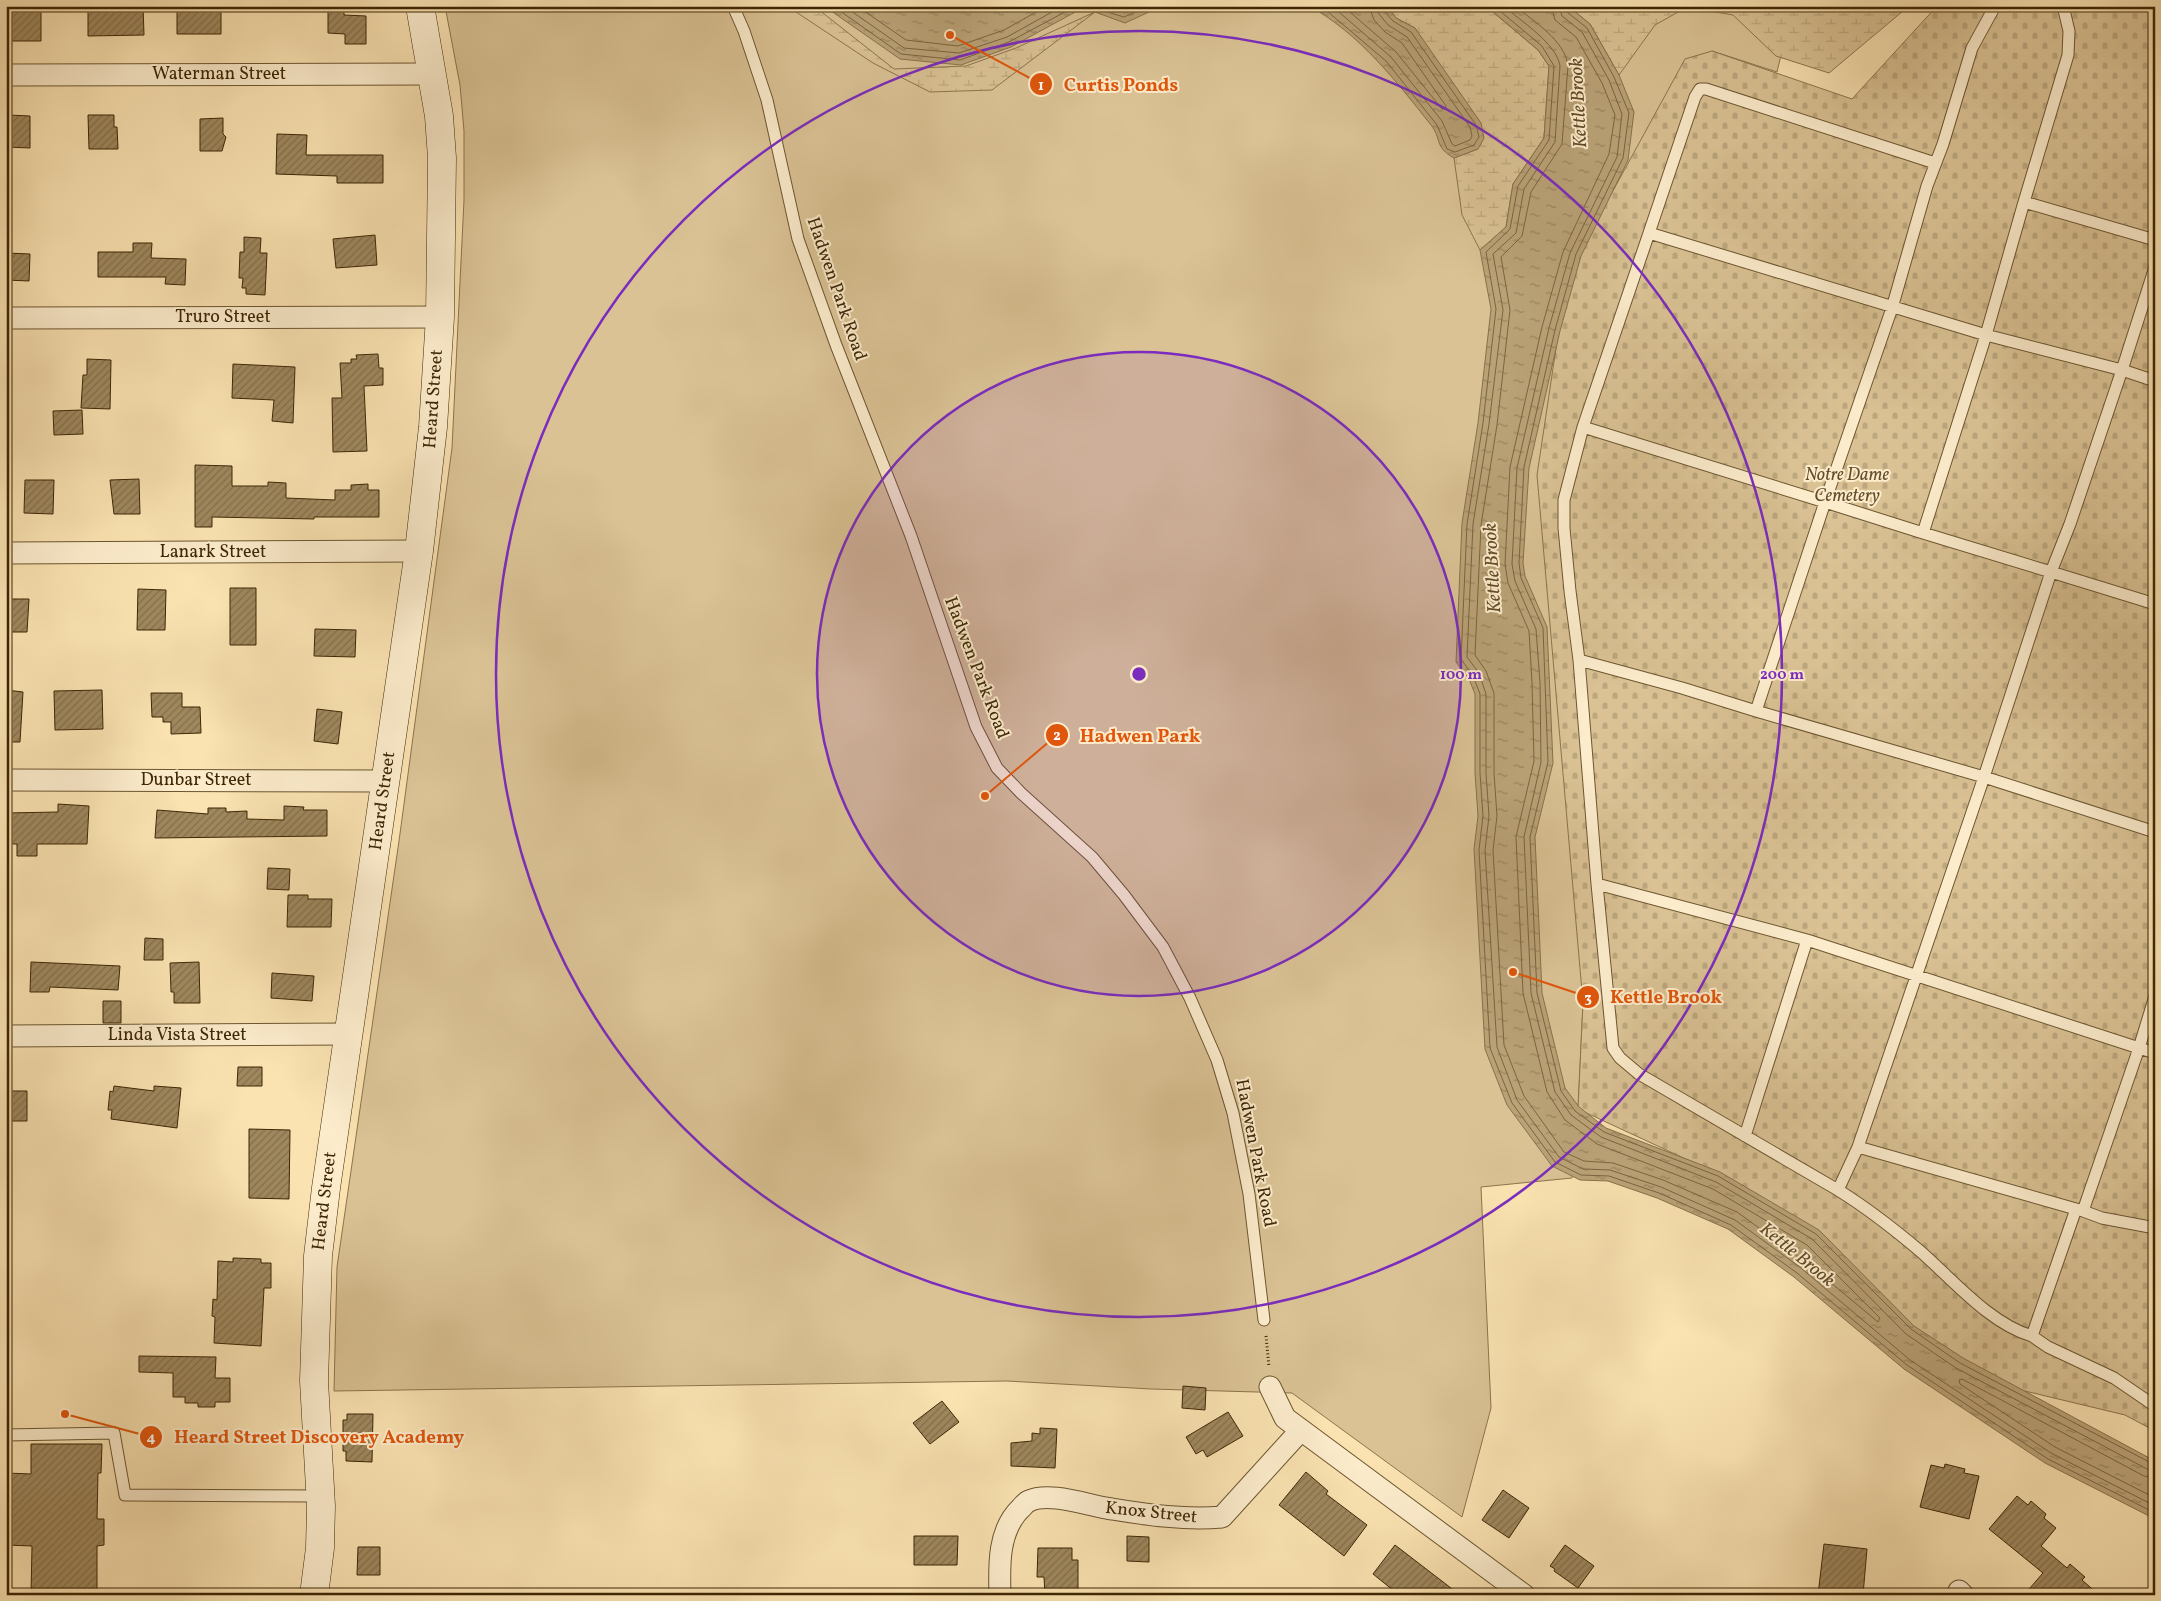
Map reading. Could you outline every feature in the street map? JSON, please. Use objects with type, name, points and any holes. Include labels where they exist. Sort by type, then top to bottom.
[{"type":"street","name":"Heard Street","points":[[314,1595],[320,1548],[321,1496],[314,1381],[318,1256],[348,1034],[419,551],[433,427],[440,317],[442,158],[439,116],[420,6]]},
{"type":"street","name":"Waterman Street","points":[[6,75],[432,74]]},
{"type":"street","name":"Truro Street","points":[[6,318],[440,317]]},
{"type":"street","name":"Lanark Street","points":[[6,553],[419,551]]},
{"type":"street","name":"Dunbar Street","points":[[6,780],[385,781]]},
{"type":"street","name":"Linda Vista Street","points":[[6,1036],[348,1034]]},
{"type":"street","points":[[1270,1387],[1285,1418],[1524,1595]]},
{"type":"street","name":"Knox Street","points":[[1000,1595],[1000,1568],[1004,1536],[1014,1515],[1029,1500],[1058,1497],[1083,1504],[1195,1520],[1222,1517],[1301,1430]]},
{"type":"lane","name":"Hadwen Park Road","points":[[732,6],[744,31],[767,100],[798,239],[836,345],[911,536],[976,728],[998,768],[1021,793],[1092,857],[1124,895],[1163,947],[1190,998],[1218,1060],[1233,1113],[1249,1194],[1264,1320]]},
{"type":"lane","points":[[1756,711],[1892,308],[1935,163],[1943,144],[1972,48],[1995,6]]},
{"type":"lane","points":[[1923,533],[1986,335],[2068,55],[2069,31],[2063,6]]},
{"type":"lane","points":[[1935,163],[1706,89],[1700,89],[1695,97],[1583,427],[1564,500],[1567,564],[1579,660],[1597,884],[1613,1048],[1620,1058],[1639,1074],[1871,1211],[1920,1251],[1983,1308],[2010,1326],[2032,1336],[2048,1347],[2114,1378],[2155,1406]]},
{"type":"lane","points":[[2024,202],[2155,240]]},
{"type":"lane","points":[[1649,233],[1892,308],[1986,335],[2122,370],[2155,381]]},
{"type":"lane","points":[[1838,1190],[1858,1148],[1915,974],[1984,777],[2051,572],[2070,524],[2122,370],[2155,267]]},
{"type":"lane","points":[[1583,427],[2155,604]]},
{"type":"lane","points":[[1579,660],[1682,688],[1984,777],[2155,832]]},
{"type":"lane","points":[[1597,884],[1807,940],[2155,1053]]},
{"type":"lane","points":[[1745,1136],[1807,940]]},
{"type":"lane","points":[[2032,1336],[2139,1048],[2155,996]]},
{"type":"lane","points":[[1858,1148],[2080,1210],[2102,1218],[2155,1228]]},
{"type":"lane","points":[[6,1435],[114,1433],[125,1495],[321,1496]]},
{"type":"path","points":[[1264,1320],[1270,1387]]},
{"type":"green space","points":[[445,6],[1755,6],[1784,43],[1777,72],[1712,51],[1583,1003],[1578,1109],[1572,1178],[1481,1187],[1491,1408],[1462,1517],[1292,1393],[1151,1389],[1007,1381],[334,1391],[337,1267],[399,841],[452,448],[464,200],[464,131],[460,85]]},
{"type":"green space","points":[[787,6],[814,6],[894,69],[966,66],[1016,48],[1095,12],[992,90],[930,92],[873,63]]},
{"type":"green space","points":[[1387,6],[1486,6],[1538,50],[1549,66],[1544,138],[1513,184],[1506,227],[1480,250],[1462,215],[1454,158],[1478,149],[1415,28],[1396,18]]},
{"type":"green space","points":[[1568,6],[1909,6],[1829,73],[1776,56],[1733,15],[1687,7],[1655,25],[1619,75],[1590,24]]},
{"type":"green space","name":"Notre Dame Cemetery","points":[[1937,6],[2155,6],[2155,1431],[2125,1415],[1983,1381],[1690,1161],[1578,1109],[1583,1003],[1537,475],[1567,275],[1685,59],[1712,51],[1852,99]]},
{"type":"water","points":[[824,6],[1162,6],[1125,23],[1095,12],[1079,10],[1011,47],[961,65],[900,59]]},
{"type":"water","points":[[1309,6],[1386,6],[1396,18],[1415,28],[1481,123],[1484,138],[1478,149],[1454,158],[1448,154],[1441,146],[1431,125],[1376,59],[1344,30]]},
{"type":"water","points":[[1486,6],[1568,6],[1590,24],[1619,75],[1634,112],[1628,160],[1581,256],[1560,331],[1529,468],[1523,563],[1525,576],[1547,627],[1553,763],[1535,837],[1542,993],[1565,1088],[1579,1107],[1606,1128],[1720,1172],[1819,1230],[1914,1326],[1963,1358],[2155,1461],[2155,1519],[2045,1463],[1904,1369],[1794,1277],[1728,1229],[1657,1198],[1608,1181],[1580,1180],[1552,1166],[1507,1105],[1485,1049],[1474,849],[1478,816],[1475,773],[1475,694],[1469,679],[1456,662],[1462,523],[1478,423],[1491,309],[1480,250],[1506,227],[1513,184],[1544,138],[1549,66],[1538,50]]},
{"type":"building","points":[[88,6],[143,6],[144,35],[88,36]]},
{"type":"building","points":[[328,6],[344,6],[344,15],[366,16],[366,44],[345,44],[345,34],[328,33]]},
{"type":"building","points":[[177,8],[221,8],[221,34],[177,34]]},
{"type":"building","points":[[6,10],[41,10],[41,41],[6,41]]},
{"type":"building","points":[[8,115],[30,116],[30,148],[7,147]]},
{"type":"building","points":[[88,115],[114,115],[114,127],[117,127],[118,149],[89,149]]},
{"type":"building","points":[[223,118],[223,134],[226,137],[222,151],[200,151],[200,119]]},
{"type":"building","points":[[277,134],[307,135],[306,155],[383,155],[383,183],[337,183],[337,176],[276,174]]},
{"type":"building","points":[[375,235],[377,265],[336,268],[333,239]]},
{"type":"building","points":[[244,237],[261,238],[260,253],[267,253],[265,295],[246,294],[246,288],[242,288],[243,278],[239,278],[240,252],[244,252]]},
{"type":"building","points":[[133,243],[152,243],[151,258],[186,259],[185,285],[165,284],[166,277],[98,277],[98,252],[133,252]]},
{"type":"building","points":[[6,253],[30,254],[29,281],[6,280]]},
{"type":"building","points":[[378,354],[379,368],[383,368],[383,385],[364,386],[367,451],[333,452],[332,398],[342,398],[340,363],[351,363],[351,359],[357,359],[356,355]]},
{"type":"building","points":[[87,359],[111,360],[110,409],[81,408],[83,375],[87,375]]},
{"type":"building","points":[[233,364],[295,367],[293,423],[272,421],[274,400],[232,398]]},
{"type":"building","points":[[82,410],[83,434],[54,435],[53,411]]},
{"type":"building","points":[[195,465],[232,466],[232,486],[268,486],[268,482],[286,483],[286,498],[335,500],[335,490],[351,490],[351,485],[368,484],[368,490],[379,490],[379,517],[314,517],[314,519],[212,517],[212,527],[195,527]]},
{"type":"building","points":[[139,479],[140,514],[114,514],[110,480]]},
{"type":"building","points":[[25,480],[54,480],[53,514],[24,513]]},
{"type":"building","points":[[230,588],[256,588],[256,645],[230,645]]},
{"type":"building","points":[[138,589],[166,590],[165,630],[137,630]]},
{"type":"building","points":[[6,599],[29,599],[27,632],[8,632]]},
{"type":"building","points":[[315,629],[356,630],[355,657],[314,656]]},
{"type":"building","points":[[6,690],[23,692],[20,742],[6,742]]},
{"type":"building","points":[[102,690],[103,729],[55,730],[54,691]]},
{"type":"building","points":[[151,693],[182,693],[182,707],[200,707],[201,733],[171,734],[171,722],[163,722],[163,717],[152,717]]},
{"type":"building","points":[[317,709],[342,712],[338,744],[314,741]]},
{"type":"building","points":[[58,804],[89,806],[87,844],[37,844],[37,856],[17,856],[17,844],[6,844],[6,813],[58,812]]},
{"type":"building","points":[[284,806],[304,807],[303,810],[327,810],[327,836],[155,838],[157,810],[208,814],[208,808],[226,808],[226,812],[247,811],[247,819],[284,820]]},
{"type":"building","points":[[268,868],[290,869],[289,890],[267,889]]},
{"type":"building","points":[[288,895],[308,895],[308,899],[332,899],[331,927],[287,927]]},
{"type":"building","points":[[145,938],[163,939],[163,960],[144,960]]},
{"type":"building","points":[[31,962],[120,966],[118,990],[50,987],[49,992],[30,992]]},
{"type":"building","points":[[199,962],[200,1003],[174,1003],[174,992],[171,992],[170,963]]},
{"type":"building","points":[[272,973],[314,976],[312,1001],[271,998]]},
{"type":"building","points":[[103,1001],[121,1001],[121,1023],[103,1023]]},
{"type":"building","points":[[238,1067],[262,1067],[262,1086],[237,1086]]},
{"type":"building","points":[[114,1086],[154,1091],[154,1086],[181,1088],[177,1128],[111,1119],[112,1110],[108,1110],[110,1091],[113,1092]]},
{"type":"building","points":[[6,1091],[27,1091],[27,1121],[6,1121]]},
{"type":"building","points":[[249,1129],[290,1130],[289,1199],[249,1198]]},
{"type":"building","points":[[233,1258],[261,1259],[261,1263],[271,1263],[271,1288],[264,1288],[261,1346],[214,1343],[215,1317],[212,1316],[213,1299],[217,1300],[218,1261],[233,1262]]},
{"type":"building","points":[[139,1356],[216,1357],[215,1378],[230,1378],[230,1402],[215,1402],[215,1407],[198,1407],[198,1403],[185,1403],[185,1397],[173,1397],[173,1373],[139,1372]]},
{"type":"building","points":[[1183,1386],[1206,1388],[1205,1410],[1182,1408]]},
{"type":"building","points":[[942,1401],[959,1422],[930,1444],[913,1423]]},
{"type":"building","points":[[1228,1412],[1243,1436],[1207,1457],[1203,1450],[1196,1454],[1186,1437]]},
{"type":"building","points":[[347,1414],[373,1414],[372,1462],[346,1461],[346,1451],[343,1451],[343,1420],[347,1420]]},
{"type":"building","points":[[1040,1428],[1057,1429],[1055,1468],[1011,1466],[1011,1443],[1032,1441],[1032,1433],[1040,1434]]},
{"type":"building","points":[[31,1444],[102,1444],[101,1473],[98,1473],[97,1519],[104,1519],[104,1545],[97,1546],[97,1595],[31,1595],[32,1546],[6,1545],[6,1473],[31,1474]]},
{"type":"building","points":[[1945,1464],[1965,1469],[1964,1473],[1979,1476],[1969,1519],[1920,1507],[1931,1465],[1944,1468]]},
{"type":"building","points":[[1306,1472],[1328,1491],[1326,1494],[1367,1525],[1344,1556],[1279,1505]]},
{"type":"building","points":[[1503,1490],[1529,1508],[1509,1538],[1482,1520]]},
{"type":"building","points":[[2017,1496],[2028,1505],[2031,1501],[2046,1514],[2044,1518],[2056,1528],[2041,1546],[2067,1568],[2070,1564],[2085,1577],[2082,1580],[2099,1595],[2024,1595],[2043,1573],[1989,1529]]},
{"type":"building","points":[[914,1536],[958,1536],[957,1565],[914,1565]]},
{"type":"building","points":[[1127,1536],[1149,1537],[1149,1562],[1127,1561]]},
{"type":"building","points":[[1824,1544],[1867,1549],[1863,1595],[1818,1595]]},
{"type":"building","points":[[1395,1545],[1460,1595],[1399,1595],[1373,1574]]},
{"type":"building","points":[[1565,1545],[1594,1566],[1578,1588],[1550,1566]]},
{"type":"building","points":[[358,1547],[380,1547],[380,1575],[357,1575]]},
{"type":"building","points":[[1038,1548],[1072,1548],[1072,1560],[1078,1560],[1078,1595],[1045,1595],[1044,1577],[1037,1577]]},
{"type":"place","name":"Curtis Ponds","points":[[950,35]]},
{"type":"place","name":"Hadwen Park","points":[[985,796]]},
{"type":"place","name":"Kettle Brook","points":[[1513,972]]},
{"type":"place","name":"Heard Street Discovery Academy","points":[[65,1414]]}]
